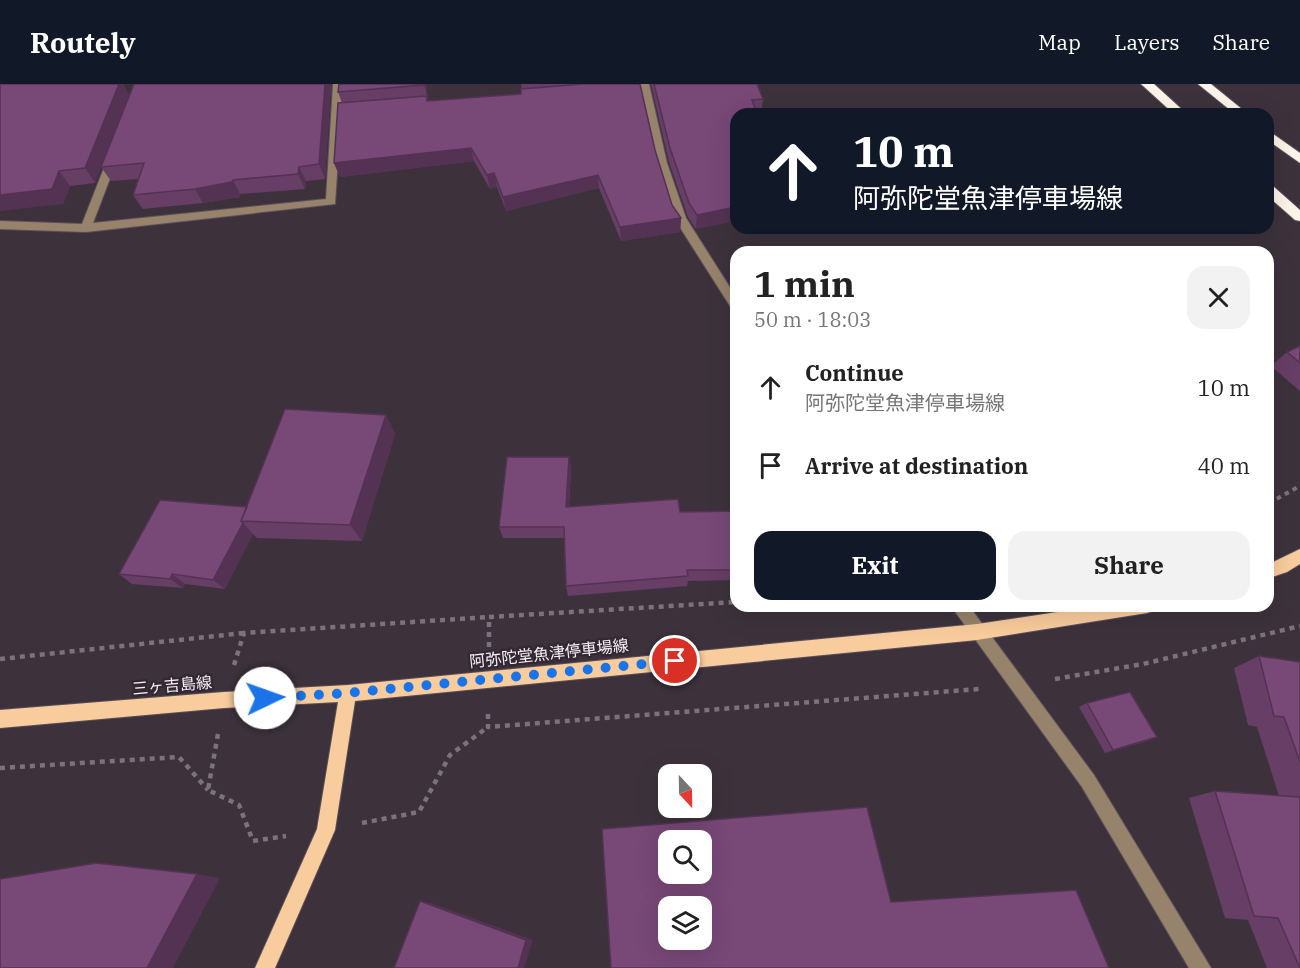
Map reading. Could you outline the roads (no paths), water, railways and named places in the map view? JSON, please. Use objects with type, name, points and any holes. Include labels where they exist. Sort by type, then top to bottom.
[{"type":"highway","points":[[1147,84],[1174,108]]},
{"type":"highway","points":[[1204,84],[1234,108]]},
{"type":"highway","points":[[1274,139],[1300,159]]},
{"type":"highway","points":[[1274,194],[1300,217]]},
{"type":"main road","points":[[1274,569],[1300,556]]},
{"type":"main road","name":"阿弥陀堂魚津停車場線","points":[[348,693],[977,632],[1108,612]]},
{"type":"main road","points":[[265,968],[326,830],[348,693]]},
{"type":"main road","name":"三ヶ吉島線","points":[[0,719],[224,700],[348,693]]},
{"type":"street","points":[[0,225],[71,230],[331,202],[343,112],[339,84]]},
{"type":"street","points":[[640,87],[680,218],[730,297]]},
{"type":"street","points":[[86,228],[120,139]]},
{"type":"street","points":[[963,612],[1088,781],[1201,968]]}]
